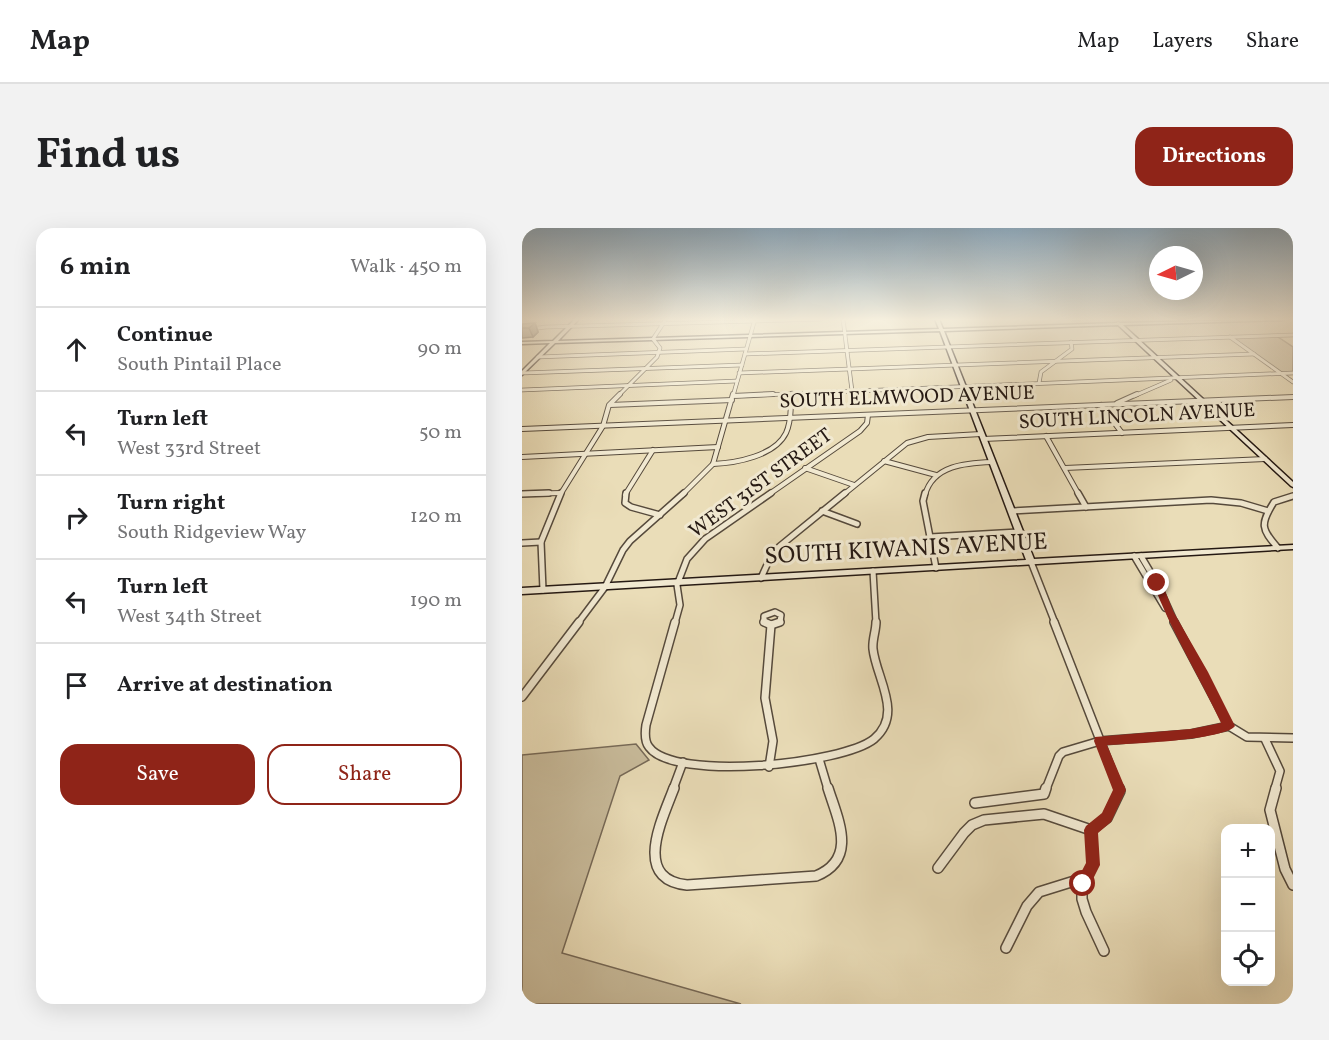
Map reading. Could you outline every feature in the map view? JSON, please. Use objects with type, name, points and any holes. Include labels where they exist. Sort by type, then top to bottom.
[{"type":"street","points":[[522,373],[538,357],[592,355]]},
{"type":"street","points":[[543,590],[541,542],[561,492],[603,426],[609,405],[657,355]]},
{"type":"street","points":[[522,698],[605,586],[623,550],[638,532],[680,497],[713,464],[745,355]]},
{"type":"street","points":[[848,355],[852,391]]},
{"type":"street","points":[[950,355],[1120,790],[1107,818],[1091,830]]},
{"type":"street","points":[[1039,383],[1041,372],[1063,355]]},
{"type":"street","points":[[1152,355],[1293,485]]},
{"type":"street","points":[[740,373],[1224,355]]},
{"type":"street","points":[[1256,355],[1293,382]]},
{"type":"street","points":[[522,373],[742,364]]},
{"type":"street","points":[[609,405],[792,393],[1293,373]]},
{"type":"street","points":[[1113,404],[1176,378]]},
{"type":"street","points":[[522,390],[737,381]]},
{"type":"street","points":[[713,464],[736,462],[752,457],[783,437],[787,429],[792,393]]},
{"type":"street","name":"SOUTH ELMWOOD AVENUE","points":[[522,429],[1293,397]]},
{"type":"street","points":[[1101,405],[1122,433]]},
{"type":"street","name":"WEST 31ST STREET","points":[[677,582],[697,545],[864,427],[868,415]]},
{"type":"street","name":"SOUTH LINCOLN AVENUE","points":[[761,578],[771,556],[907,442],[921,438],[1046,436],[1293,425]]},
{"type":"street","points":[[1046,436],[1086,507]]},
{"type":"street","points":[[522,457],[718,447]]},
{"type":"street","points":[[653,450],[624,496],[625,503],[631,507],[660,514]]},
{"type":"street","points":[[1065,468],[1265,459]]},
{"type":"street","points":[[884,461],[936,475]]},
{"type":"street","points":[[936,568],[924,501],[925,490],[936,475],[958,465],[992,462]]},
{"type":"street","points":[[805,468],[854,485]]},
{"type":"street","points":[[522,494],[561,492]]},
{"type":"street","points":[[1278,548],[1263,527],[1264,518],[1274,502],[1293,496]]},
{"type":"street","points":[[1012,511],[1211,500],[1241,503],[1268,511]]},
{"type":"street","points":[[822,511],[857,524]]},
{"type":"street","points":[[930,537],[1020,532]]},
{"type":"street","points":[[522,543],[541,542]]},
{"type":"street","name":"SOUTH KIWANIS AVENUE","points":[[522,591],[1293,547]]},
{"type":"street","points":[[1137,556],[1204,675],[1229,726],[1247,737],[1293,738]]},
{"type":"street","points":[[677,582],[676,593],[680,605],[646,725],[645,741],[652,751],[664,758],[683,762],[769,767],[858,750],[875,739],[884,726],[887,716],[886,691],[873,648],[876,601],[873,571]]},
{"type":"street","points":[[769,767],[773,741],[765,698],[771,625]]},
{"type":"street","points":[[975,803],[1044,794],[1059,756],[1063,752],[1100,741],[1191,734],[1229,726]]},
{"type":"street","points":[[1265,739],[1280,771],[1270,810],[1285,869],[1293,885]]},
{"type":"street","points":[[683,762],[656,842],[654,864],[662,877],[670,882],[687,885],[816,876],[826,872],[836,863],[843,845],[819,759]]},
{"type":"street","points":[[938,868],[964,833],[972,825],[984,820],[1044,814],[1091,830]]},
{"type":"street","points":[[1091,830],[1093,865],[1084,878],[1081,896],[1084,909],[1101,939],[1104,951]]},
{"type":"street","points":[[1006,948],[1027,906],[1039,892],[1084,878]]},
{"type":"shaded area","points":[[1255,355],[1293,355],[1293,373],[1281,374]]},
{"type":"shaded area","points":[[636,744],[649,760],[620,776],[562,953],[741,1004],[522,1004],[522,755]]},
{"type":"route","points":[[1083,884],[1084,878],[1093,865],[1091,830],[1107,818],[1120,790],[1100,741],[1191,734],[1229,726],[1204,675],[1168,611],[1157,583]]}]
